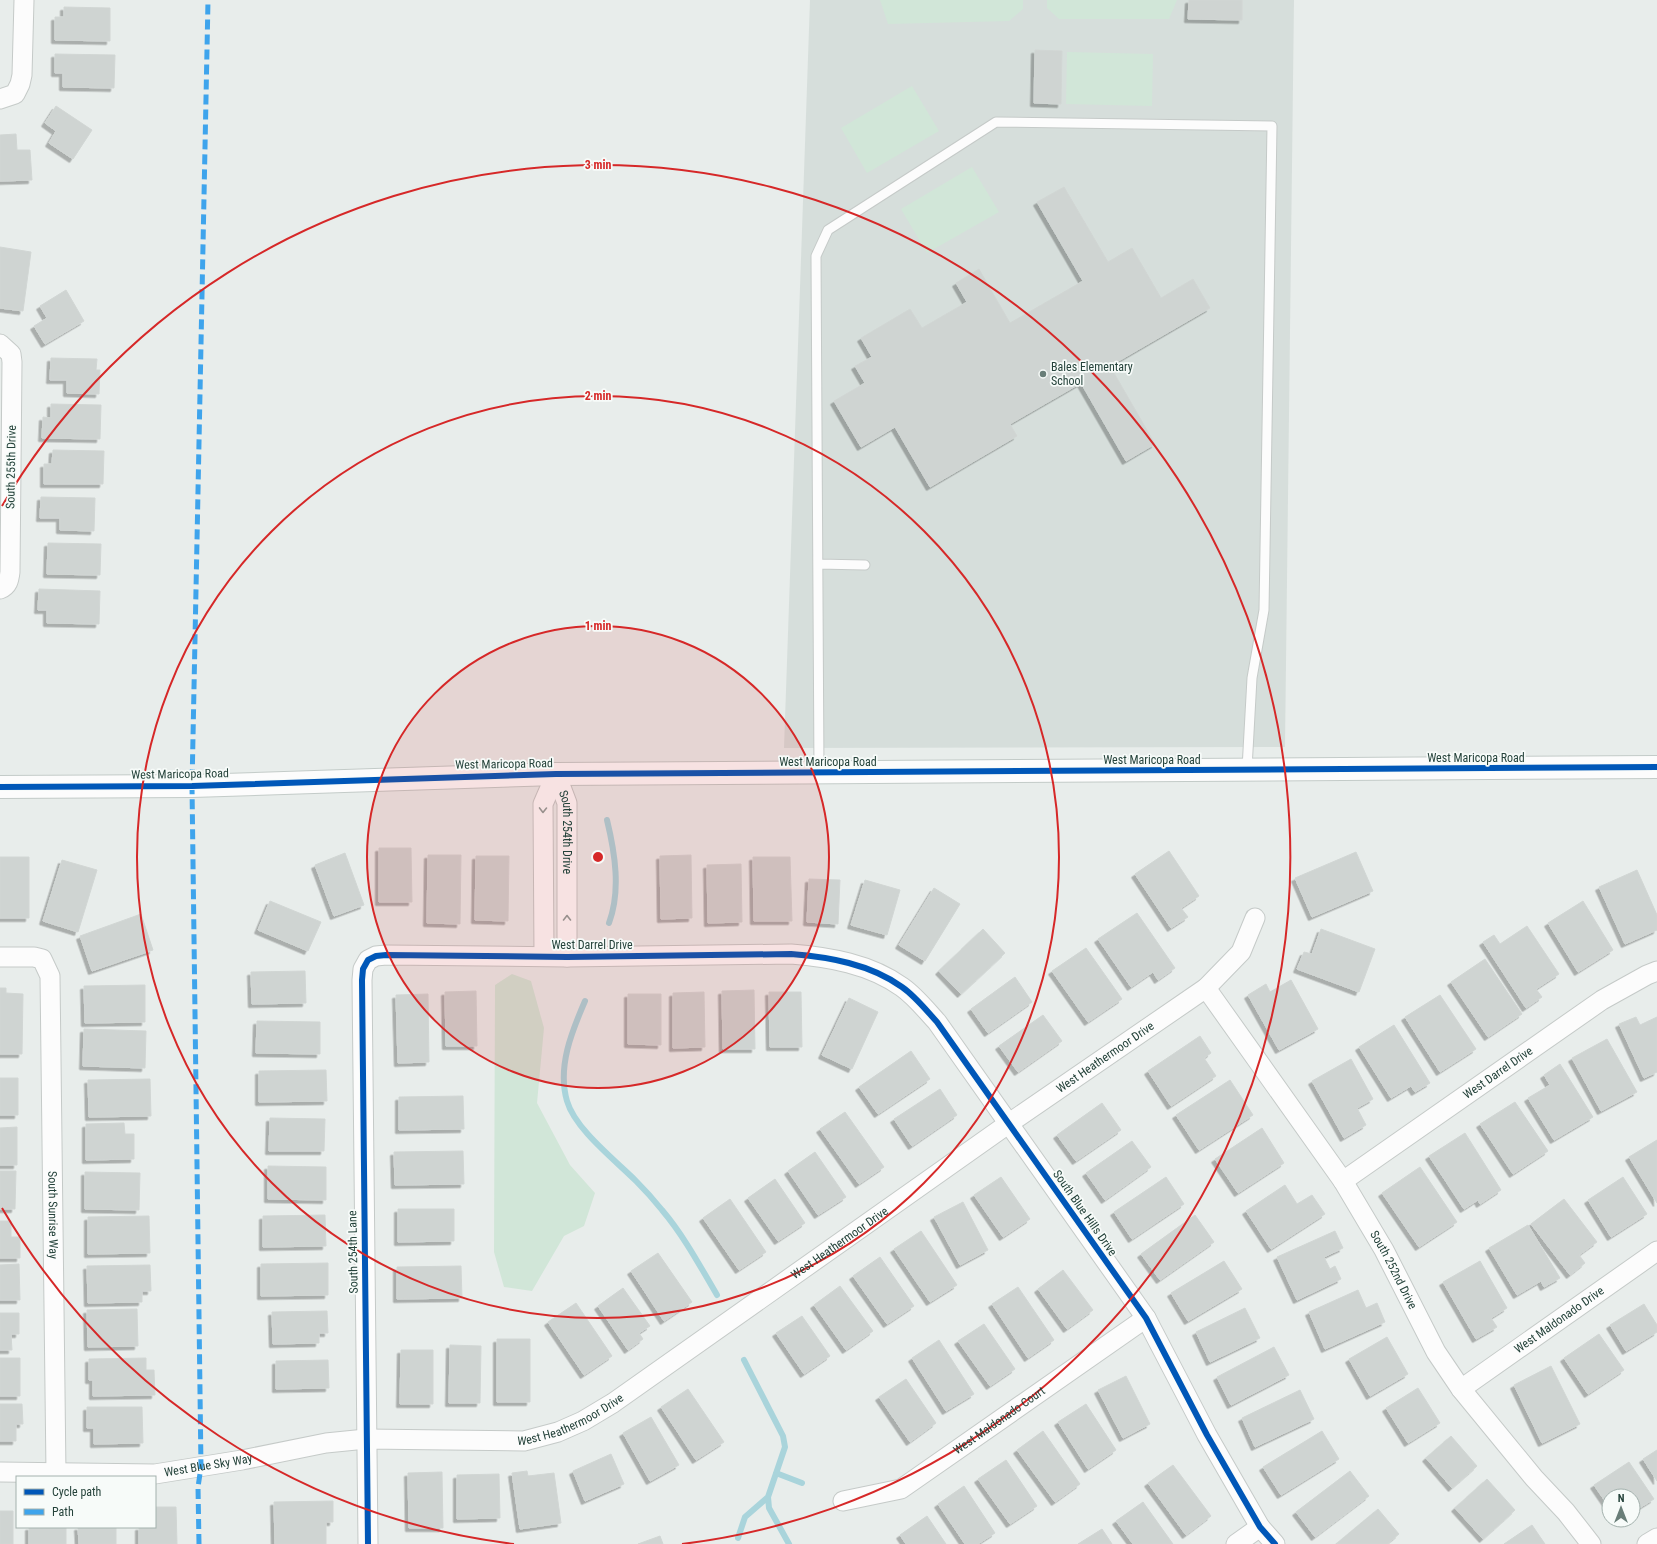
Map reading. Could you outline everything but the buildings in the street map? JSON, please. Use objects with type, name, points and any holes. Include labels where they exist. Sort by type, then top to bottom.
[{"type":"street","points":[[8,96],[22,75],[24,0]]},
{"type":"street","name":"South 255th Drive","points":[[3,587],[9,579],[10,572],[12,362],[11,354],[4,347]]},
{"type":"street","name":"West Maricopa Road","points":[[0,787],[192,786],[556,774],[1247,771],[1657,767]]},
{"type":"street","name":"South 254th Drive","points":[[544,956],[543,804],[556,774]]},
{"type":"street","name":"South 254th Drive","points":[[556,774],[567,803],[567,957]]},
{"type":"street","name":"West Heathermoor Drive","points":[[366,1439],[524,1441],[558,1432],[583,1421],[613,1403],[1008,1124],[1206,988],[1241,952],[1255,918]]},
{"type":"street","name":"West Darrel Drive","points":[[368,960],[376,956],[386,955],[567,957],[791,954],[817,956]]},
{"type":"street","name":"South Blue Hills Drive","points":[[817,956],[852,964],[880,974],[902,987],[937,1022],[1146,1318],[1207,1435],[1260,1527],[1275,1544]]},
{"type":"street","name":"South Sunrise Way","points":[[0,957],[34,957],[42,959],[50,976],[56,1473]]},
{"type":"street","name":"South 254th Lane","points":[[368,960],[363,969],[362,980],[368,1544]]},
{"type":"street","name":"West Darrel Drive","points":[[1343,1181],[1602,1000],[1657,971]]},
{"type":"street","name":"South 252nd Drive","points":[[1206,988],[1343,1181],[1384,1250],[1436,1352],[1461,1388],[1534,1478],[1566,1512],[1591,1544]]},
{"type":"street","name":"West Maldonado Drive","points":[[1461,1388],[1657,1251]]},
{"type":"street","name":"West Maldonado Court","points":[[843,1501],[900,1489],[1146,1318]]},
{"type":"street","name":"West Blue Sky Way","points":[[0,1472],[155,1474],[242,1460],[326,1443],[366,1439]]},
{"type":"street","points":[[1236,1544],[1260,1527]]},
{"type":"street","points":[[1647,1544],[1657,1538]]},
{"type":"lane","points":[[819,773],[816,256],[828,230],[996,122],[1272,126],[1264,610],[1252,678],[1247,771]]},
{"type":"lane","points":[[818,564],[865,565]]},
{"type":"shaded area","name":"Bales Elementary School","points":[[810,0],[1294,0],[1285,747],[784,748]]},
{"type":"green space","points":[[880,0],[1023,0],[1023,9],[1009,21],[888,24]]},
{"type":"green space","points":[[1047,0],[1177,0],[1169,19],[1059,19],[1047,8]]},
{"type":"green space","points":[[1067,52],[1153,54],[1152,106],[1066,104]]},
{"type":"green space","points":[[912,86],[939,131],[867,173],[841,128]]},
{"type":"green space","points":[[972,167],[999,212],[927,253],[901,209]]},
{"type":"green space","points":[[512,974],[531,981],[544,1028],[537,1103],[570,1165],[595,1193],[584,1226],[564,1236],[532,1291],[504,1287],[494,1252],[495,985]]},
{"type":"waterway","points":[[607,820],[616,872],[615,898],[609,923]]},
{"type":"waterway","points":[[585,1001],[575,1024],[565,1062],[564,1088],[571,1112],[597,1144],[643,1188],[670,1220],[691,1251],[717,1295]]},
{"type":"waterway","points":[[744,1360],[783,1436],[785,1447],[768,1497],[769,1508],[789,1544]]},
{"type":"waterway","points":[[776,1473],[802,1483]]},
{"type":"waterway","points":[[738,1538],[745,1517],[768,1497]]},
{"type":"marked path","points":[[199,1544],[198,1487],[201,1467],[192,786],[208,0]]},
{"type":"cycle path","points":[[0,787],[192,786],[556,774],[1657,767]]},
{"type":"cycle path","points":[[368,1544],[362,980],[363,969],[368,960],[376,956],[386,955],[567,957],[791,954],[820,957],[849,963],[863,967],[890,979],[907,991],[937,1022],[1146,1318],[1207,1435],[1260,1527],[1275,1544]]},
{"type":"place","name":"Bales Elementary School","points":[[1043,374]]}]
